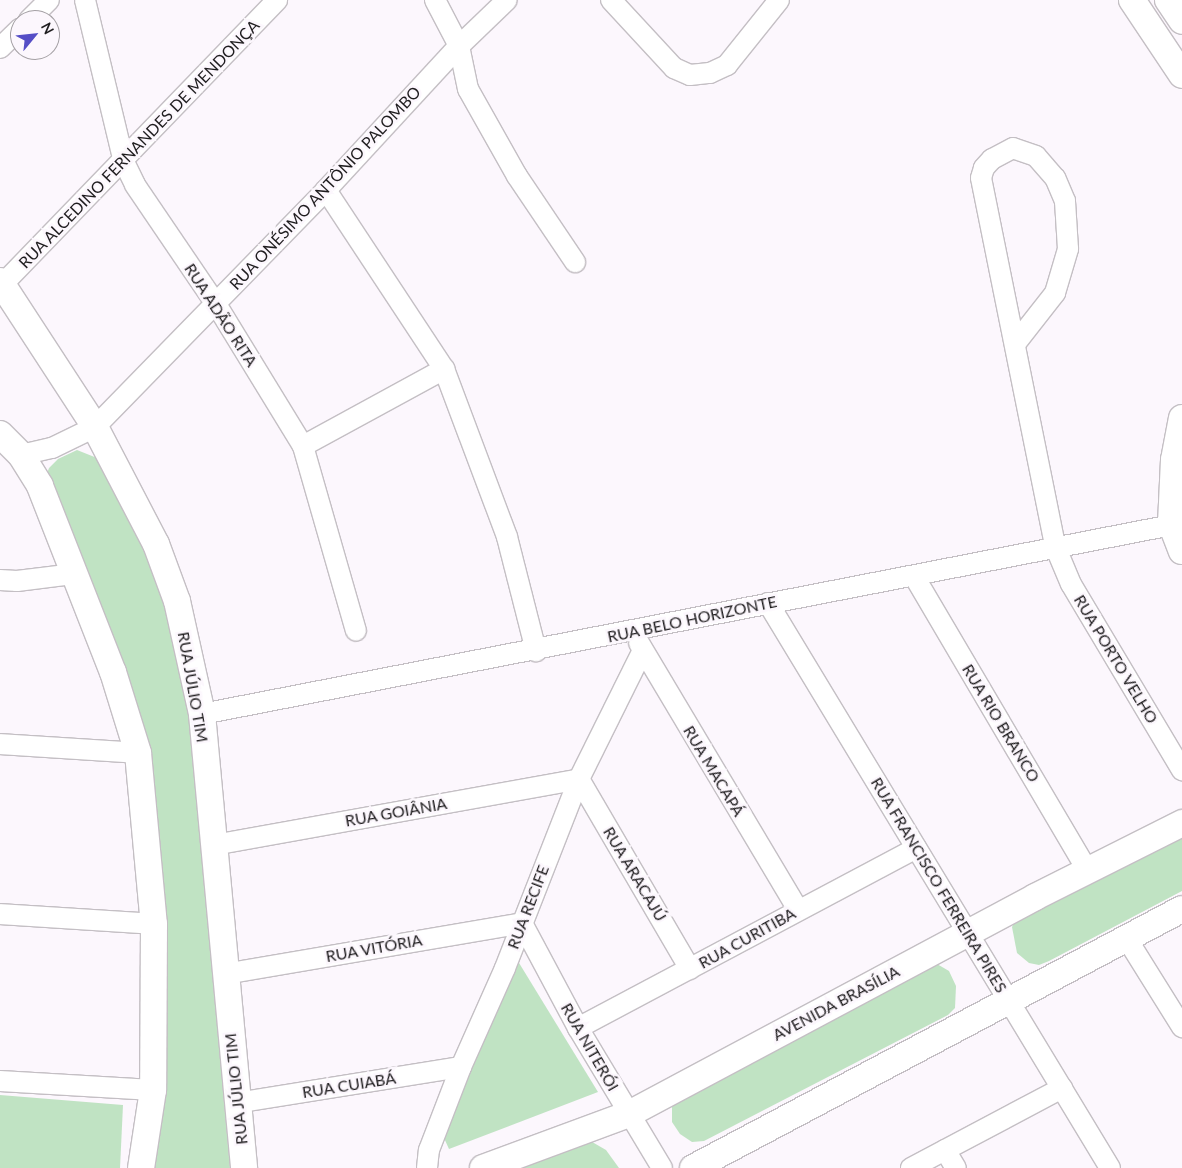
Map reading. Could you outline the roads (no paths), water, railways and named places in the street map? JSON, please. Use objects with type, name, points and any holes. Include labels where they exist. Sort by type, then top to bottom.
[{"type":"main road","points":[[1132,0],[1182,76]]},
{"type":"main road","points":[[1168,0],[1182,21]]},
{"type":"main road","name":"RUA JÚLIO TIM","points":[[1,285],[95,427],[156,544],[177,601],[202,714],[236,1103],[244,1168]]},
{"type":"main road","points":[[1182,418],[1174,460],[1176,523],[1182,551]]},
{"type":"main road","points":[[0,434],[21,455],[40,486],[113,672],[138,753],[154,924],[153,1090],[142,1168]]},
{"type":"main road","name":"AVENIDA BRASÍLIA","points":[[483,1168],[629,1114],[968,933],[1182,823]]},
{"type":"main road","points":[[693,1168],[1182,909]]},
{"type":"street","points":[[39,10],[49,0]]},
{"type":"street","name":"RUA ADÃO RITA","points":[[85,0],[124,162],[135,185],[216,304],[303,446],[356,631]]},
{"type":"street","name":"RUA ALCEDINO FERNANDES DE MENDONÇA","points":[[1,285],[124,162],[277,0]]},
{"type":"street","points":[[435,0],[459,46],[468,89],[517,176],[575,262]]},
{"type":"street","name":"RUA ONÉSIMO ANTÔNIO PALOMBO","points":[[21,455],[52,448],[95,427],[326,190],[459,46],[507,0]]},
{"type":"street","points":[[610,0],[674,68],[690,74],[710,73],[727,65],[779,0]]},
{"type":"street","points":[[0,48],[10,38]]},
{"type":"street","name":"RUA PORTO VELHO","points":[[1015,344],[1055,293],[1068,249],[1065,201],[1055,178],[1036,156],[1013,148],[992,159],[984,168],[981,178],[1055,546],[1071,584],[1182,770]]},
{"type":"street","points":[[326,190],[444,369],[507,538],[536,651]]},
{"type":"street","points":[[303,446],[444,369]]},
{"type":"street","name":"RUA BELO HORIZONTE","points":[[202,714],[634,632],[768,603],[914,576],[1176,523]]},
{"type":"street","points":[[0,580],[17,582],[73,574]]},
{"type":"street","name":"RUA RIO BRANCO","points":[[914,576],[1088,871]]},
{"type":"street","name":"RUA FRANCISCO FERREIRA PIRES","points":[[768,603],[1110,1168]]},
{"type":"street","name":"RUA MACAPÁ","points":[[634,632],[642,652],[798,910]]},
{"type":"street","name":"RUA RECIFE","points":[[427,1168],[429,1150],[461,1067],[522,923],[579,779],[642,652]]},
{"type":"street","points":[[0,744],[138,753]]},
{"type":"street","name":"RUA GOIÂNIA","points":[[214,845],[579,779]]},
{"type":"street","name":"RUA ARACAJÚ","points":[[579,779],[690,969]]},
{"type":"street","name":"RUA CURITIBA","points":[[578,1028],[916,848]]},
{"type":"street","points":[[0,914],[154,924]]},
{"type":"street","name":"RUA VITÓRIA","points":[[225,974],[522,923]]},
{"type":"street","name":"RUA NITERÓI","points":[[522,923],[578,1028],[662,1168]]},
{"type":"street","points":[[1127,939],[1182,1027]]},
{"type":"street","name":"RUA CUIABÁ","points":[[236,1103],[461,1067]]},
{"type":"street","points":[[0,1081],[153,1090]]},
{"type":"street","points":[[911,1168],[1062,1088]]},
{"type":"street","points":[[945,1150],[956,1168]]}]
